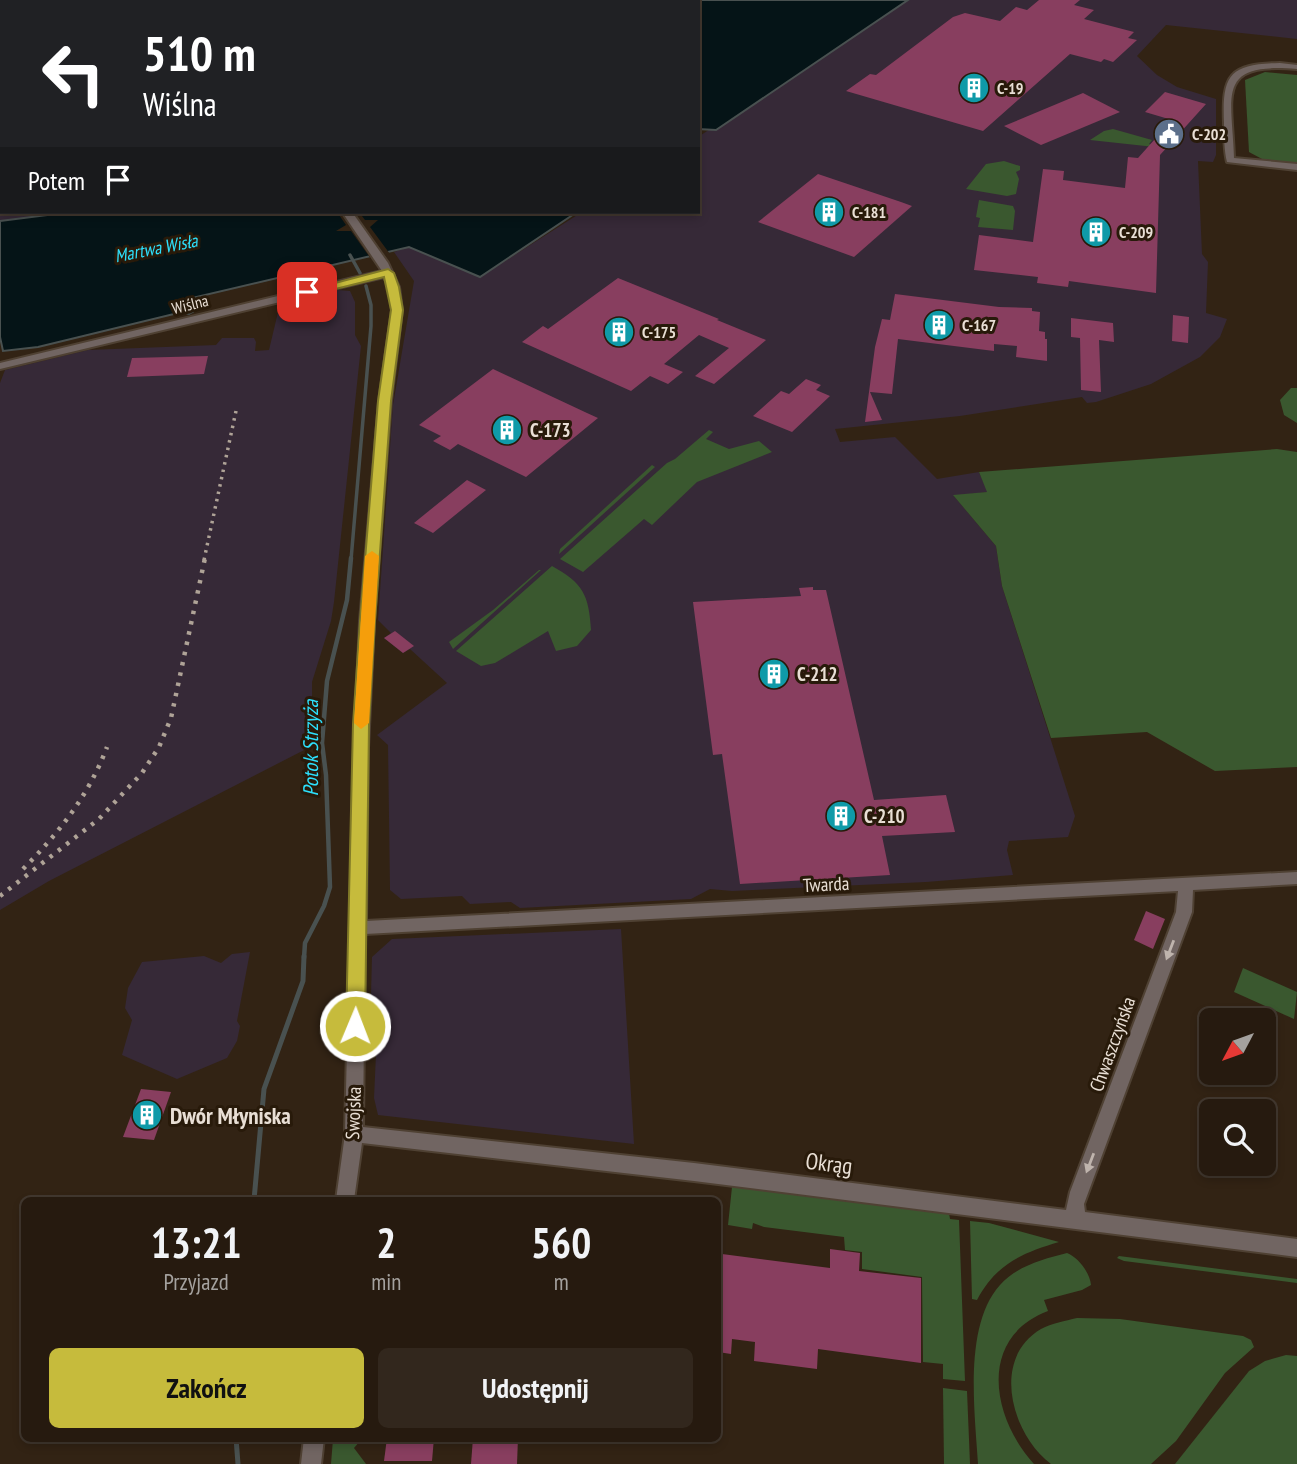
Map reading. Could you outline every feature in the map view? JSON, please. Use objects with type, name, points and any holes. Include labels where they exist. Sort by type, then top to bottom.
[{"type":"street","points":[[1297,67],[1268,66],[1243,72],[1232,80],[1228,88],[1230,160],[1297,167]]},
{"type":"street","name":"Swojska","points":[[345,1197],[354,1134],[361,724],[385,401],[397,310],[394,287],[388,273],[349,214]]},
{"type":"street","name":"Wiślna","points":[[0,366],[388,273]]},
{"type":"street","name":"Twarda","points":[[358,928],[1297,878]]},
{"type":"street","name":"Chwaszczyńska","points":[[1076,1218],[1075,1204],[1079,1192],[1184,912],[1186,884]]},
{"type":"street","name":"Okrąg","points":[[354,1134],[1076,1218],[1297,1248]]},
{"type":"street","points":[[311,1464],[314,1442]]},
{"type":"shaded area","points":[[908,0],[1297,0],[1297,39],[1166,25],[1137,56],[1157,75],[1177,87],[1216,99],[1216,155],[1213,162],[1198,161],[1202,254],[1208,262],[1206,313],[1227,319],[1220,337],[1200,357],[1151,384],[1096,402],[1087,403],[1082,397],[960,416],[835,429],[840,442],[895,437],[937,479],[979,472],[988,492],[954,496],[996,546],[1002,586],[1075,816],[1068,837],[1009,841],[1007,850],[1013,875],[732,891],[710,889],[691,899],[520,908],[511,902],[470,904],[462,896],[401,899],[390,890],[388,745],[377,735],[447,683],[410,649],[403,653],[384,638],[391,633],[378,620],[393,405],[414,281],[394,252],[409,247],[480,277],[579,214],[700,214],[700,136]]},
{"type":"shaded area","points":[[0,214],[55,214],[0,221]]},
{"type":"shaded area","points":[[338,290],[350,291],[355,302],[355,335],[361,346],[334,602],[331,621],[312,682],[312,746],[49,881],[0,910],[0,383],[5,370],[88,350],[216,345],[222,338],[254,338],[255,351],[269,350],[279,308],[319,298],[319,295]]},
{"type":"shaded area","points":[[621,929],[634,1144],[378,1115],[374,1098],[377,1032],[370,1032],[372,957],[392,939]]},
{"type":"shaded area","points":[[250,952],[237,1021],[240,1026],[237,1041],[227,1058],[177,1079],[122,1055],[132,1020],[125,1008],[128,988],[142,962],[204,956],[221,963],[232,954]]},
{"type":"green space","points":[[1265,72],[1297,75],[1297,163],[1262,159],[1249,152],[1245,80]]},
{"type":"green space","points":[[1113,129],[1152,140],[1149,144],[1164,148],[1090,140]]},
{"type":"green space","points":[[1004,161],[1020,166],[1020,170],[1016,172],[1019,179],[1016,194],[1007,196],[966,189],[986,164]]},
{"type":"green space","points":[[979,200],[1013,206],[1013,230],[978,227],[980,218],[976,217]]},
{"type":"green space","points":[[1291,388],[1297,388],[1297,423],[1284,415],[1280,400]]},
{"type":"green space","points":[[709,430],[713,432],[706,439],[729,449],[759,441],[772,452],[697,482],[652,525],[644,519],[583,572],[560,559],[667,463]]},
{"type":"green space","points":[[1277,449],[1297,452],[1297,767],[1215,771],[1147,732],[1051,738],[1002,586],[996,546],[953,495],[987,492],[979,472]]},
{"type":"green space","points":[[652,465],[655,467],[559,554],[560,549]]},
{"type":"green space","points":[[552,566],[571,578],[586,599],[591,630],[577,646],[556,651],[548,631],[495,663],[481,666],[456,651]]},
{"type":"green space","points":[[539,570],[453,649],[449,642],[493,610]]},
{"type":"green space","points":[[1243,968],[1297,992],[1294,1019],[1276,1011],[1276,1008],[1270,1008],[1234,992]]},
{"type":"green space","points":[[732,1187],[949,1213],[950,1219],[959,1220],[965,1381],[943,1379],[943,1364],[923,1362],[922,1277],[862,1269],[862,1252],[845,1250],[844,1237],[764,1227],[753,1223],[752,1229],[728,1225]]},
{"type":"green space","points":[[970,1221],[989,1223],[1059,1242],[1011,1262],[993,1277],[977,1300],[972,1299]]},
{"type":"green space","points":[[1067,1253],[1083,1266],[1091,1285],[1044,1300],[1048,1311],[1025,1323],[1010,1340],[1001,1359],[1001,1402],[1008,1424],[1034,1464],[978,1464],[974,1371],[976,1346],[988,1302],[1007,1278],[1022,1268]]},
{"type":"green space","points":[[1119,1256],[1297,1279],[1297,1283],[1124,1261],[1117,1258]]},
{"type":"green space","points":[[1077,1318],[1120,1319],[1243,1336],[1251,1340],[1254,1347],[1225,1373],[1176,1441],[1151,1464],[1051,1464],[1037,1451],[1017,1416],[1011,1377],[1025,1342],[1045,1327]]},
{"type":"green space","points":[[1286,1355],[1297,1356],[1297,1464],[1175,1464],[1249,1371],[1265,1361]]},
{"type":"green space","points":[[943,1388],[967,1391],[970,1464],[944,1464]]},
{"type":"green space","points":[[333,1442],[359,1442],[354,1448],[366,1464],[331,1464]]},
{"type":"water","points":[[700,0],[908,0],[716,130],[700,129]]},
{"type":"water","name":"Martwa Wisła","points":[[55,214],[574,214],[480,277],[409,247],[192,298],[201,307],[189,314],[182,312],[38,347],[3,351],[0,337],[0,221]]},
{"type":"pier","points":[[338,214],[360,214],[365,220],[378,220],[370,227],[390,254],[371,259],[351,231],[336,231],[346,225]]},
{"type":"building","points":[[1039,0],[1080,0],[1074,5],[1094,10],[1084,19],[1134,32],[1128,38],[1137,40],[1113,62],[1104,59],[1101,62],[1070,54],[983,131],[846,91],[870,74],[876,75],[953,17],[965,13],[1000,21],[1016,7],[1027,10]]},
{"type":"building","name":"C-209","points":[[1165,92],[1206,104],[1160,155],[1156,293],[1069,281],[1068,287],[1037,283],[1038,277],[974,270],[979,235],[1033,242],[1043,169],[1064,171],[1063,180],[1125,188],[1128,157],[1138,158],[1172,120],[1145,112]]},
{"type":"building","points":[[1083,93],[1120,112],[1041,145],[1004,126]]},
{"type":"building","name":"C-181","points":[[818,174],[912,206],[854,257],[758,222]]},
{"type":"building","name":"C-175","points":[[618,278],[766,340],[714,384],[695,376],[729,348],[699,335],[664,364],[683,372],[668,384],[650,376],[631,391],[522,342],[543,326],[548,329]]},
{"type":"building","points":[[895,294],[999,307],[1032,308],[1032,311],[1040,312],[1039,331],[1045,332],[1047,339],[1047,361],[1016,357],[1017,346],[994,344],[994,351],[898,339],[892,394],[870,392],[882,420],[865,422],[875,347],[882,319],[890,320]]},
{"type":"building","points":[[1173,315],[1189,317],[1188,343],[1172,341]]},
{"type":"building","points":[[1071,318],[1113,323],[1114,342],[1099,340],[1101,392],[1081,390],[1080,338],[1071,337]]},
{"type":"building","points":[[208,356],[204,374],[127,377],[132,358]]},
{"type":"building","name":"C-173","points":[[493,369],[598,418],[526,477],[458,444],[450,450],[433,441],[441,436],[419,425]]},
{"type":"building","points":[[806,379],[821,385],[816,390],[830,396],[792,432],[753,416],[781,391],[789,394]]},
{"type":"building","points":[[467,480],[486,490],[433,533],[414,523]]},
{"type":"building","points":[[813,587],[813,590],[826,590],[874,800],[946,795],[955,832],[882,836],[890,875],[740,884],[722,754],[713,755],[693,602],[801,596],[799,588]]},
{"type":"building","points":[[395,631],[414,646],[403,653],[384,638]]},
{"type":"building","points":[[1146,911],[1165,919],[1153,949],[1134,940]]},
{"type":"building","name":"Dwór Młyniska","points":[[141,1089],[171,1092],[154,1140],[123,1137]]},
{"type":"building","points":[[830,1249],[860,1253],[859,1271],[921,1278],[921,1363],[818,1349],[817,1369],[754,1361],[755,1342],[732,1339],[731,1354],[721,1352],[722,1254],[830,1268]]},
{"type":"building","points":[[386,1442],[434,1442],[432,1461],[384,1461]]},
{"type":"building","points":[[473,1442],[518,1442],[517,1464],[471,1464]]},
{"type":"waterway","name":"Potok Strzyża","points":[[350,255],[360,273]]},
{"type":"waterway","name":"Potok Strzyża","points":[[351,560],[371,326],[371,305],[366,286]]},
{"type":"waterway","name":"Potok Strzyża","points":[[304,958],[305,943],[324,906],[330,887],[326,775],[322,743],[327,681],[347,600],[351,558]]},
{"type":"waterway","name":"Potok Strzyża","points":[[254,1197],[264,1089],[303,981],[304,956]]},
{"type":"waterway","name":"Potok Strzyża","points":[[236,1442],[238,1464]]},
{"type":"railway","points":[[204,560],[236,411]]},
{"type":"railway","points":[[0,896],[99,819],[142,773],[159,747],[171,718],[205,558]]},
{"type":"railway","points":[[23,869],[49,842],[72,812],[100,765],[107,747]]},
{"type":"slow traffic","points":[[361,723],[372,556]]},
{"type":"place","name":"C-19","points":[[974,88]]},
{"type":"place","name":"C-202","points":[[1169,134]]},
{"type":"place","name":"C-181","points":[[829,212]]},
{"type":"place","name":"C-209","points":[[1096,232]]},
{"type":"place","name":"C-167","points":[[939,325]]},
{"type":"place","name":"C-175","points":[[619,332]]},
{"type":"place","name":"C-173","points":[[507,430]]},
{"type":"place","name":"C-212","points":[[774,674]]},
{"type":"place","name":"C-210","points":[[841,816]]},
{"type":"place","name":"Dwór Młyniska","points":[[147,1115]]},
{"type":"route","points":[[307,292],[388,273],[394,287],[397,310],[385,401],[367,621],[361,724],[355,1026]]}]
